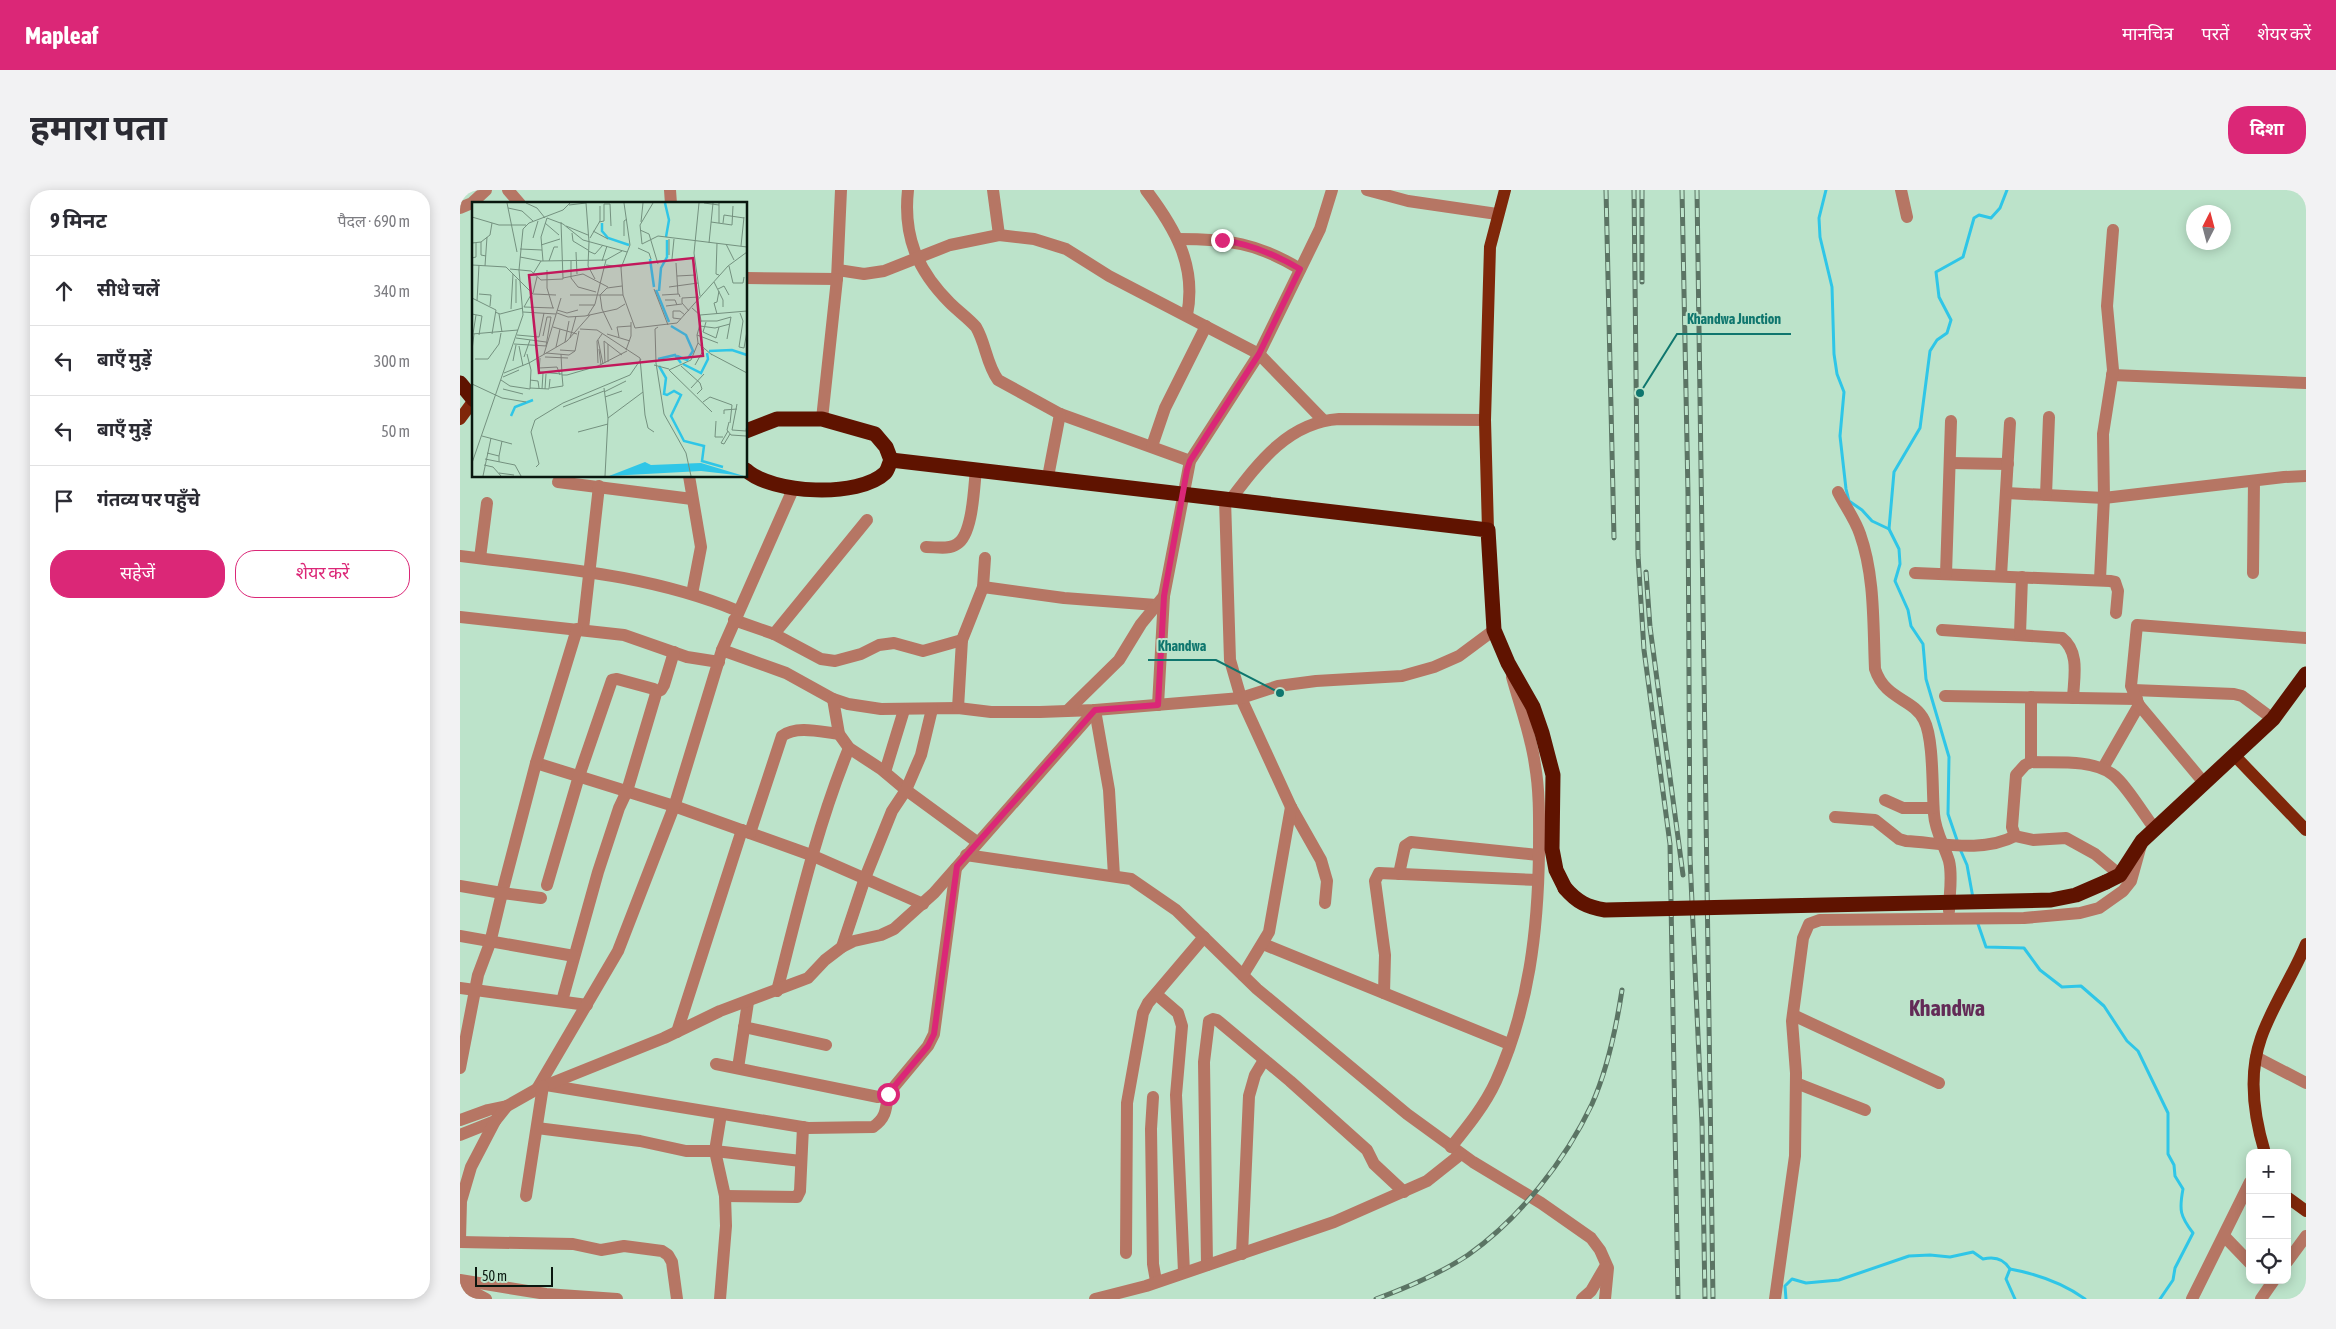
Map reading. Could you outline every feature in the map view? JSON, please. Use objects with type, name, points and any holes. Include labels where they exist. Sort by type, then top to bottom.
[{"type":"highway","points":[[460,383],[472,398]]},
{"type":"highway","points":[[748,430],[777,419],[822,418],[875,434],[886,447],[891,460],[887,472],[877,480],[862,486],[816,490],[767,481],[748,471]]},
{"type":"highway","points":[[891,460],[1488,530],[1494,630],[1508,663],[1533,707],[1553,775],[1552,849],[1556,870],[1565,888],[1574,899],[1584,906],[1605,910],[2050,900],[2076,895],[2120,875],[2142,841],[2273,719],[2306,674]]},
{"type":"main road","points":[[1488,530],[1485,420],[1490,247],[1497,214],[1505,190]]},
{"type":"main road","points":[[460,419],[472,403]]},
{"type":"main road","points":[[2235,756],[2306,830]]},
{"type":"main road","points":[[2264,1149],[2258,1128],[2253,1080],[2256,1057],[2261,1038],[2304,953]]},
{"type":"main road","points":[[2291,1200],[2306,1211]]},
{"type":"street","points":[[473,202],[486,190]]},
{"type":"street","points":[[508,190],[518,202]]},
{"type":"street","points":[[822,418],[837,275],[841,190]]},
{"type":"street","points":[[908,190],[909,240],[916,257],[936,289],[976,327],[991,370],[998,380],[1060,414],[1190,461]]},
{"type":"street","points":[[994,190],[999,235]]},
{"type":"street","points":[[1146,190],[1171,224],[1187,262],[1190,300],[1187,315]]},
{"type":"street","points":[[1158,705],[1160,600],[1190,461],[1259,354],[1320,229],[1332,190]]},
{"type":"street","points":[[1367,190],[1408,201],[1497,214]]},
{"type":"street","points":[[1901,190],[1907,217]]},
{"type":"street","points":[[460,208],[472,203]]},
{"type":"street","points":[[2100,579],[2104,498],[2103,434],[2113,362],[2106,306],[2113,230]]},
{"type":"street","points":[[748,278],[884,272],[916,257],[950,245],[999,235],[1034,240],[1066,249],[1109,276],[1259,354],[1324,420]]},
{"type":"street","points":[[1178,238],[1237,242],[1285,260],[1300,269]]},
{"type":"street","points":[[1152,446],[1165,408],[1206,326]]},
{"type":"street","points":[[2112,375],[2306,383]]},
{"type":"street","points":[[1048,477],[1060,414]]},
{"type":"street","points":[[2046,495],[2049,416]]},
{"type":"street","points":[[1325,903],[1326,871],[1291,807],[1241,698],[1230,660],[1228,499],[1260,461],[1294,432],[1324,420],[1485,420]]},
{"type":"street","points":[[1946,574],[1951,421]]},
{"type":"street","points":[[2001,576],[2010,424]]},
{"type":"street","points":[[1950,463],[2008,464]]},
{"type":"street","points":[[926,547],[946,548],[956,545],[963,540],[968,528],[976,469]]},
{"type":"street","points":[[2006,493],[2104,498],[2306,476]]},
{"type":"street","points":[[689,478],[701,547],[692,594]]},
{"type":"street","points":[[2253,573],[2254,481]]},
{"type":"street","points":[[558,482],[692,499]]},
{"type":"street","points":[[460,1068],[462,1041],[475,990],[490,943],[536,763],[580,629],[590,573],[599,486]]},
{"type":"street","points":[[526,1196],[542,1087],[618,951],[674,806],[722,650],[779,526],[794,487]]},
{"type":"street","points":[[1838,492],[1859,531],[1870,574],[1875,669],[1879,680],[1887,690],[1918,712],[1926,724],[1936,828],[1949,861],[1948,918]]},
{"type":"street","points":[[480,558],[487,503]]},
{"type":"street","points":[[774,634],[867,520]]},
{"type":"street","points":[[460,556],[641,580],[692,594],[821,659],[835,661],[861,654],[880,645],[894,643],[923,651],[962,640]]},
{"type":"street","points":[[958,708],[962,640],[983,587],[985,558]]},
{"type":"street","points":[[1915,573],[2100,579],[2115,582],[2118,586],[2116,613]]},
{"type":"street","points":[[2020,634],[2022,577]]},
{"type":"street","points":[[983,587],[1064,598],[1160,600]]},
{"type":"street","points":[[1067,711],[1119,660],[1160,600]]},
{"type":"street","points":[[460,617],[624,635],[674,652],[719,662]]},
{"type":"street","points":[[2205,784],[2136,698],[2131,686],[2137,625],[2306,638]]},
{"type":"street","points":[[722,650],[786,674],[833,699],[865,707],[904,710],[958,708],[991,712],[1067,711],[1241,698],[1278,686],[1316,681],[1402,676],[1434,667],[1458,656],[1494,630]]},
{"type":"street","points":[[1942,630],[2062,638],[2071,645],[2074,657],[2074,698]]},
{"type":"street","points":[[562,1001],[618,808],[627,791],[656,692],[661,690],[664,685],[674,652]]},
{"type":"street","points":[[1095,1299],[1124,1293],[1334,1222],[1427,1181],[1456,1150],[1496,1081],[1526,992],[1532,963],[1538,880],[1539,798],[1535,763],[1508,663]]},
{"type":"street","points":[[547,885],[579,776],[612,680],[617,679],[645,686],[654,689],[656,692]]},
{"type":"street","points":[[1945,696],[2136,698],[2234,694],[2242,696],[2273,719]]},
{"type":"street","points":[[2031,697],[2031,762]]},
{"type":"street","points":[[2103,768],[2136,698]]},
{"type":"street","points":[[833,699],[839,734],[849,748],[885,772],[906,790],[977,842]]},
{"type":"street","points":[[842,947],[864,878],[892,811],[906,790],[921,755],[932,709]]},
{"type":"street","points":[[885,772],[904,710]]},
{"type":"street","points":[[460,1120],[488,1110],[507,1106],[542,1087],[676,1032],[720,1011],[808,978],[825,960],[842,947],[854,941],[881,935],[894,929],[923,904],[1095,710]]},
{"type":"street","points":[[1095,710],[1109,790],[1114,876]]},
{"type":"street","points":[[676,1032],[746,832],[782,736],[788,731],[799,730],[839,734]]},
{"type":"street","points":[[777,991],[811,855],[834,785],[849,748]]},
{"type":"street","points":[[2016,836],[2012,827],[2016,775],[2031,762],[2091,765],[2103,768],[2114,775],[2155,829]]},
{"type":"street","points":[[536,763],[674,806],[811,855],[923,904]]},
{"type":"street","points":[[1885,800],[1903,808],[1933,808]]},
{"type":"street","points":[[1243,975],[1263,944],[1274,912],[1291,807]]},
{"type":"street","points":[[1835,817],[1875,820],[1899,839],[1963,846],[2002,844],[2016,836],[2033,840],[2066,838],[2095,854],[2120,875]]},
{"type":"street","points":[[1775,1299],[1795,1156],[1796,1083],[1793,1015],[1803,938],[1810,924],[1820,920],[2024,918],[2080,913],[2099,908],[2124,890],[2131,882],[2142,841]]},
{"type":"street","points":[[1399,874],[1405,846],[1411,842],[1538,855]]},
{"type":"street","points":[[966,855],[1131,879],[1149,890],[1176,910],[1243,975],[1406,1114],[1456,1150],[1541,1203],[1591,1238],[1600,1250],[1608,1268],[1605,1299]]},
{"type":"street","points":[[716,1064],[878,1097],[888,1094],[928,1046],[934,1034],[957,866]]},
{"type":"street","points":[[1384,993],[1385,956],[1375,881],[1380,873],[1538,880]]},
{"type":"street","points":[[460,886],[541,898]]},
{"type":"street","points":[[460,936],[490,943],[574,956]]},
{"type":"street","points":[[1126,1253],[1127,1103],[1143,1013],[1156,994],[1204,937]]},
{"type":"street","points":[[1263,944],[1509,1044]]},
{"type":"street","points":[[460,988],[587,1004]]},
{"type":"street","points":[[1156,994],[1178,1013],[1182,1026],[1176,1095],[1184,1272]]},
{"type":"street","points":[[738,1068],[748,1002]]},
{"type":"street","points":[[1793,1015],[1939,1083]]},
{"type":"street","points":[[1207,1265],[1204,1062],[1209,1022],[1216,1020],[1264,1060],[1367,1150],[1374,1164],[1404,1192]]},
{"type":"street","points":[[744,1027],[826,1045]]},
{"type":"street","points":[[2256,1057],[2306,1083]]},
{"type":"street","points":[[1242,1254],[1249,1096],[1255,1074],[1264,1060]]},
{"type":"street","points":[[1796,1083],[1865,1110]]},
{"type":"street","points":[[542,1087],[802,1127],[848,1128],[872,1127],[882,1121],[886,1114],[888,1094]]},
{"type":"street","points":[[1153,1096],[1151,1129],[1153,1264],[1156,1281]]},
{"type":"street","points":[[507,1106],[495,1121],[471,1167],[461,1201],[460,1240],[573,1244],[601,1250],[624,1246],[662,1251],[668,1255],[672,1262],[677,1299]]},
{"type":"street","points":[[720,1299],[726,1226],[725,1196],[715,1151],[721,1114]]},
{"type":"street","points":[[460,1136],[495,1121]]},
{"type":"street","points":[[725,1196],[797,1196],[800,1192],[802,1127]]},
{"type":"street","points":[[536,1128],[640,1141],[686,1151],[715,1151],[801,1161]]},
{"type":"street","points":[[2192,1299],[2224,1236],[2233,1212],[2246,1189]]},
{"type":"street","points":[[2224,1236],[2246,1259]]},
{"type":"street","points":[[2291,1257],[2306,1236]]},
{"type":"street","points":[[1582,1299],[1600,1277],[1606,1263]]},
{"type":"street","points":[[460,1280],[546,1294],[617,1299]]},
{"type":"street","points":[[460,1285],[486,1299]]},
{"type":"waterway","points":[[1826,190],[1819,218],[1820,237],[1832,287],[1834,354],[1837,374],[1844,392],[1840,436],[1846,489],[1849,501],[1862,510],[1872,521],[1889,529]]},
{"type":"waterway","points":[[1958,843],[1948,814],[1949,757],[1926,679],[1923,644],[1911,626],[1908,610],[1895,581],[1900,564],[1899,549],[1889,529],[1894,472],[1920,428],[1930,351],[1937,340],[1947,333],[1951,320],[1939,297],[1936,272],[1963,257],[1974,218],[1979,215],[1991,218],[2000,208],[2007,190]]},
{"type":"waterway","points":[[1960,849],[1967,865],[1973,898]]},
{"type":"waterway","points":[[1977,921],[1986,947],[2024,948],[2040,970],[2062,987],[2081,986],[2104,1006],[2127,1041],[2138,1051],[2168,1113],[2168,1154],[2174,1165],[2175,1176],[2183,1189],[2181,1202],[2183,1217],[2193,1233],[2175,1268],[2173,1280],[2160,1299]]},
{"type":"waterway","points":[[1786,1299],[1785,1286],[1792,1279],[1806,1283],[1839,1280],[1909,1256],[1930,1255],[1950,1257],[1973,1252],[1983,1259],[1999,1259],[2008,1266],[2010,1269],[2006,1279],[2015,1299]]},
{"type":"waterway","points":[[2010,1269],[2049,1280],[2068,1288],[2085,1299]]},
{"type":"railway","points":[[1606,190],[1614,538]]},
{"type":"railway","points":[[1634,190],[1638,555],[1644,650],[1670,844],[1678,1299]]},
{"type":"railway","points":[[1642,190],[1642,282]]},
{"type":"railway","points":[[1682,190],[1688,494],[1690,858],[1702,1124],[1705,1299]]},
{"type":"railway","points":[[1697,190],[1713,1299]]},
{"type":"railway","points":[[1646,572],[1650,627],[1683,875]]},
{"type":"railway","points":[[1376,1299],[1423,1280],[1468,1255],[1506,1224],[1555,1167],[1581,1125],[1603,1076],[1611,1048],[1622,990]]},
{"type":"place","name":"Khandwa Junction","points":[[1640,393]]},
{"type":"place","name":"Khandwa","points":[[1280,693]]},
{"type":"district","name":"Khandwa","points":[[1947,1008]]},
{"type":"route","points":[[888,1094],[896,1087],[928,1046],[934,1034],[946,933],[957,866],[1095,710],[1158,705],[1164,596],[1169,578],[1187,470],[1190,461],[1259,354],[1300,269],[1285,260],[1251,246],[1222,240]]}]
